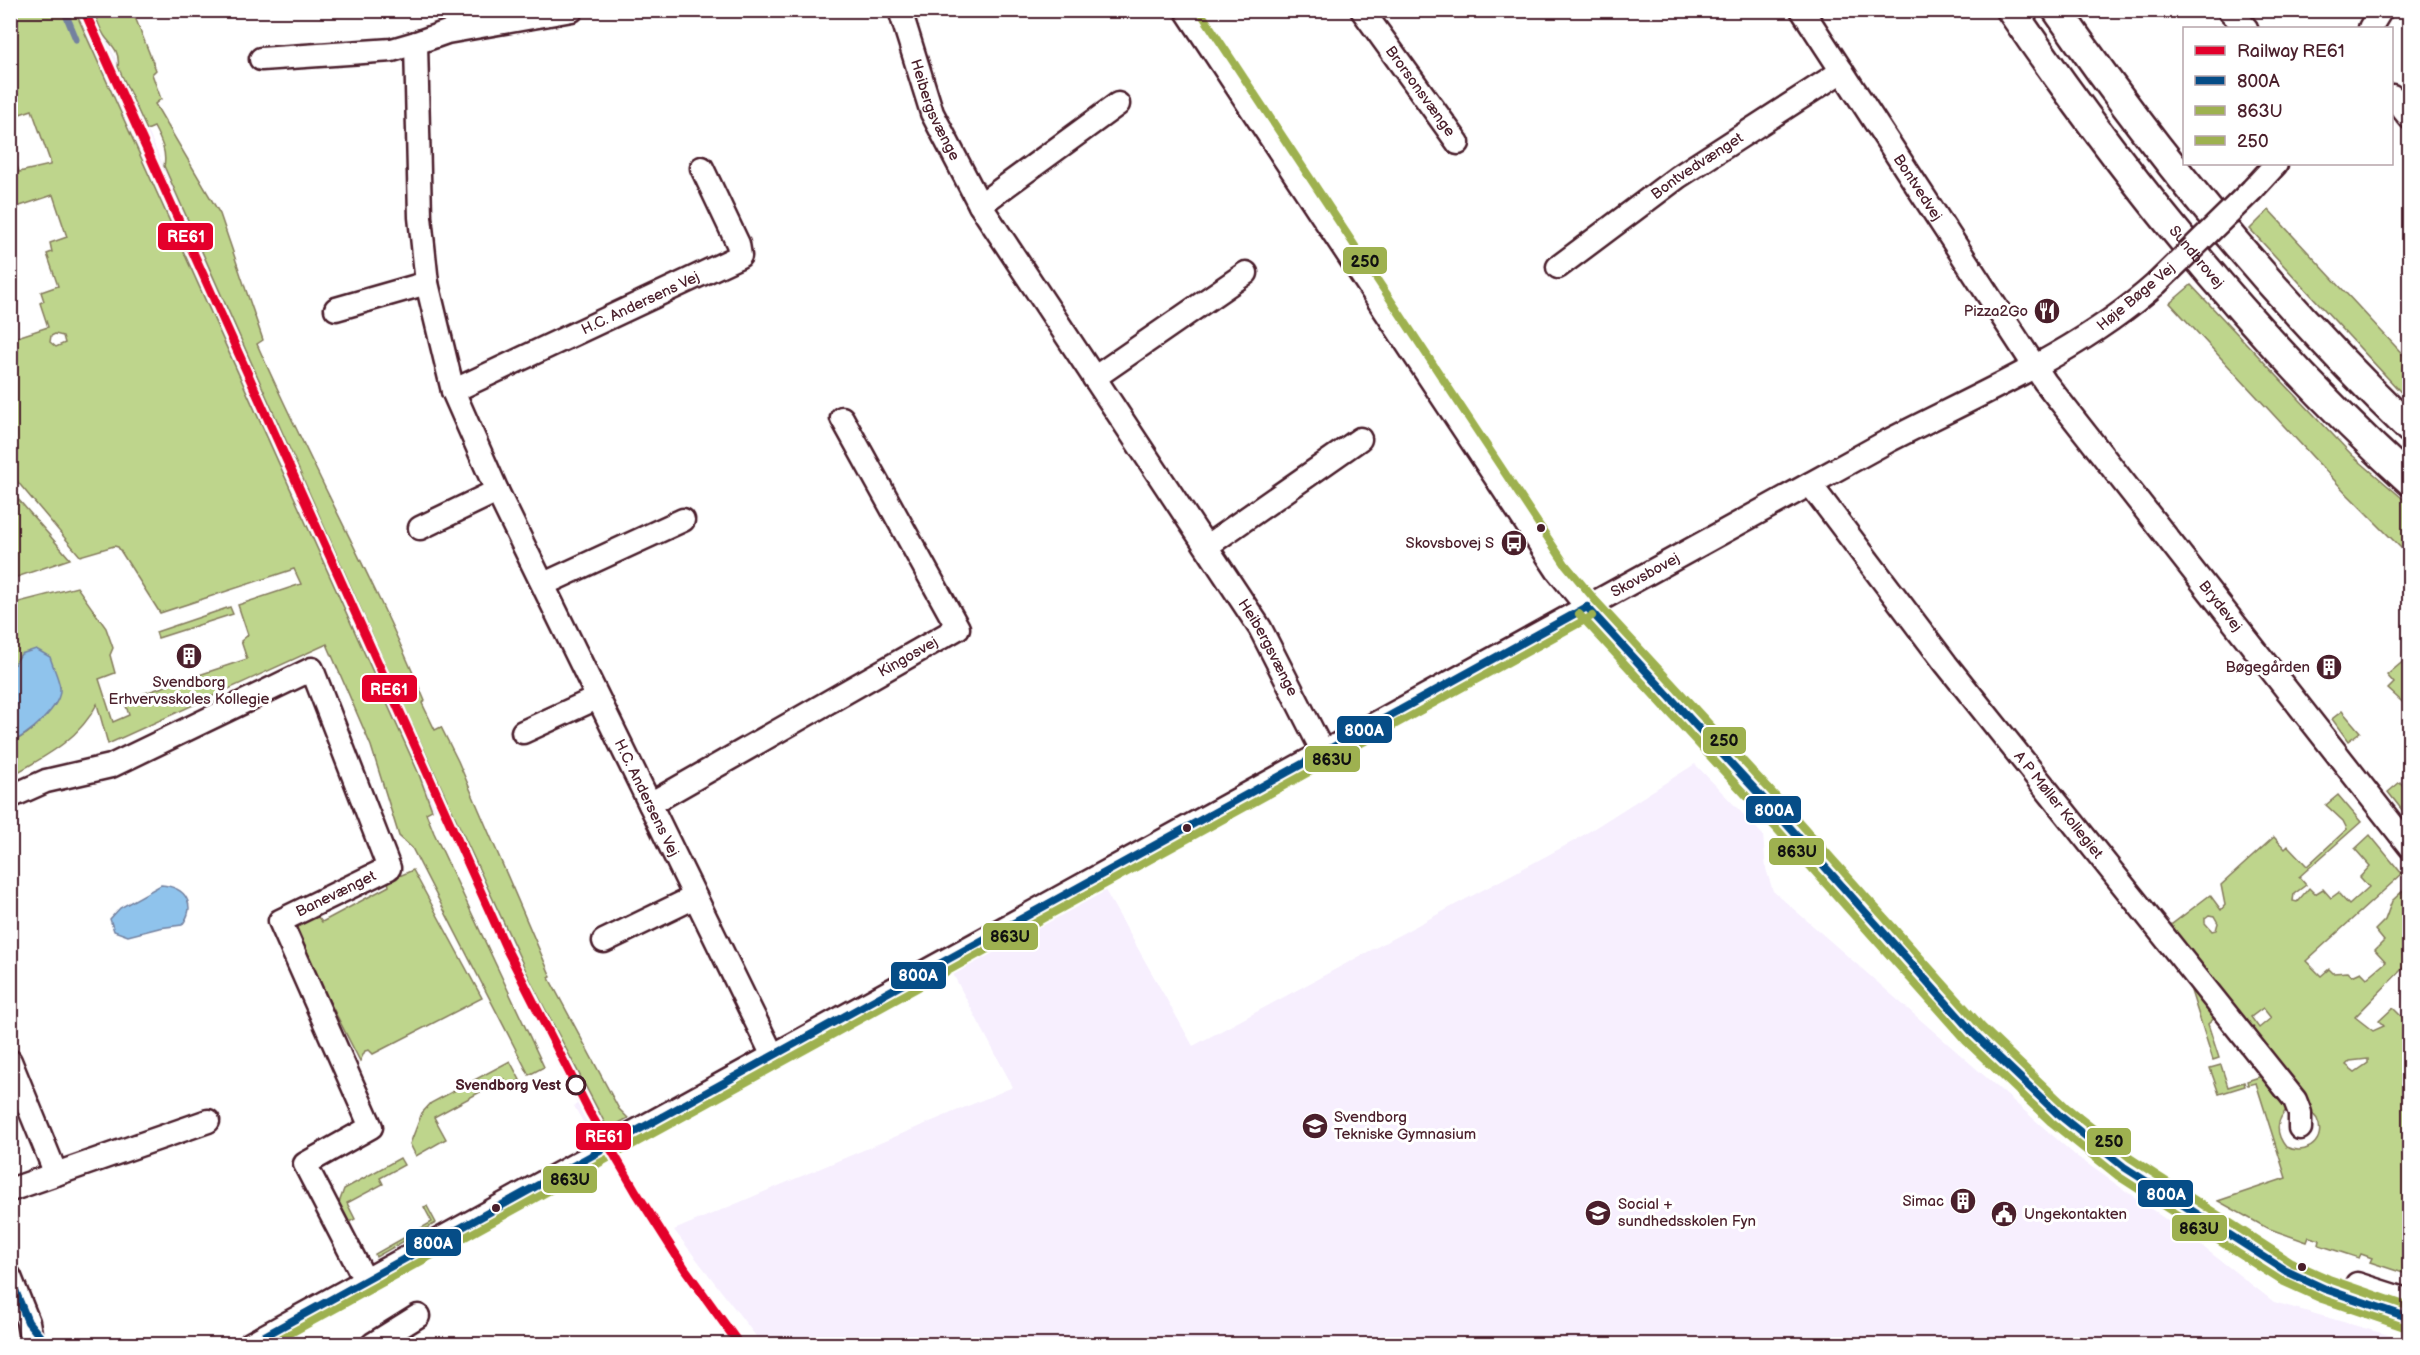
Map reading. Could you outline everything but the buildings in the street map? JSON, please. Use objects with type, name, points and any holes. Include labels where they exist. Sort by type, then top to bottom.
[{"type":"main road","name":"Sundbrovej","points":[[2011,10],[2122,167],[2221,285],[2307,379],[2409,481]]},
{"type":"main road","points":[[2057,10],[2187,187],[2303,322],[2409,429]]},
{"type":"main road","points":[[2075,10],[2187,187]]},
{"type":"street","points":[[261,59],[392,50],[447,32],[572,10]]},
{"type":"street","name":"Heibergsvænge","points":[[900,10],[932,113],[980,205],[1260,628],[1323,752]]},
{"type":"street","points":[[1186,10],[1542,549],[1587,607],[1999,1059],[2058,1114],[2124,1167],[2227,1232],[2260,1256],[2297,1277],[2409,1318]]},
{"type":"street","name":"Brorsonsvænge","points":[[1362,10],[1458,143]]},
{"type":"street","name":"Bontvedvej","points":[[1802,10],[2034,364]]},
{"type":"street","points":[[2229,10],[2245,27]]},
{"type":"street","points":[[2371,27],[2381,10]]},
{"type":"street","name":"H.C. Andersens Vej","points":[[416,43],[420,217],[427,283],[453,391],[497,491],[772,1056]]},
{"type":"street","name":"Bontvedvænget","points":[[1558,267],[1678,177],[1842,71]]},
{"type":"street","points":[[2393,98],[2409,118]]},
{"type":"street","points":[[980,205],[1118,104]]},
{"type":"street","name":"Høje Bøge Vej","points":[[2034,364],[2096,332],[2156,284],[2275,165]]},
{"type":"street","name":"H.C. Andersens Vej","points":[[453,391],[740,256],[738,244],[702,168]]},
{"type":"street","points":[[1094,378],[1246,273]]},
{"type":"street","points":[[336,309],[427,283]]},
{"type":"street","name":"Skovsbovej","points":[[250,1344],[1810,484],[2034,364]]},
{"type":"street","name":"Brydevej","points":[[2034,364],[2082,432],[2409,847]]},
{"type":"street","name":"Kingosvej","points":[[650,804],[958,628],[842,418]]},
{"type":"street","points":[[1206,546],[1360,439]]},
{"type":"street","name":"A P Møller Kollegiet","points":[[1810,484],[1961,683],[2295,1100],[2301,1113],[2300,1128]]},
{"type":"street","points":[[420,528],[497,491]]},
{"type":"street","points":[[544,584],[683,520]]},
{"type":"street","name":"Banevænget","points":[[10,797],[46,781],[111,766],[312,669],[389,868],[280,921],[371,1127],[305,1164],[365,1280]]},
{"type":"street","points":[[523,732],[597,698]]},
{"type":"street","points":[[604,941],[695,897]]},
{"type":"street","points":[[10,1061],[57,1174]]},
{"type":"street","points":[[10,1190],[208,1121]]},
{"type":"street","points":[[2227,1232],[2314,1270],[2409,1301]]},
{"type":"street","points":[[10,1277],[30,1334],[46,1344]]},
{"type":"street","points":[[373,1344],[418,1316]]},
{"type":"shaded area","points":[[75,11],[93,11],[107,39],[403,704],[532,984],[623,1158],[611,1165],[574,1106],[577,1104],[504,958],[436,809],[432,810],[295,497],[288,489],[276,457],[176,239],[162,201]]},
{"type":"shaded area","points":[[1695,764],[1763,835],[1766,869],[1773,891],[2075,1155],[2185,1233],[2274,1302],[2409,1341],[2409,1344],[762,1344],[674,1230],[1013,1087],[946,961],[1102,885],[1193,1046],[1574,841]]},
{"type":"green space","points":[[11,11],[75,11],[418,772],[432,810],[426,813],[434,833],[544,1067],[529,1075],[412,848],[399,836],[371,746],[327,644],[108,744],[97,704],[81,728],[71,738],[11,776],[11,742],[35,727],[52,704],[60,687],[56,677],[11,669],[11,604],[77,587],[106,628],[113,648],[110,655],[115,673],[99,679],[113,722],[129,715],[124,700],[247,659],[241,641],[248,635],[238,605],[301,584],[294,569],[160,613],[118,547],[114,546],[80,556],[11,474],[11,339],[48,327],[40,303],[44,301],[41,292],[58,286],[47,254],[52,252],[50,243],[67,237],[53,195],[11,209],[10,145],[19,172],[50,165],[50,161],[32,110],[11,117]],"holes":[[[55,334],[63,336],[65,343],[56,347],[50,342],[51,336]]]},
{"type":"green space","points":[[93,11],[148,11],[135,17],[156,70],[152,74],[161,99],[155,104],[220,214],[263,340],[257,344],[385,611],[425,701],[422,703],[435,730],[441,727],[458,761],[551,977],[549,978],[619,1109],[628,1118],[608,1129],[532,984],[403,704],[164,166],[164,151],[159,137],[154,127],[147,130],[118,67],[116,51],[104,35]]},
{"type":"green space","points":[[2269,210],[2409,361],[2409,401],[2250,229]]},
{"type":"green space","points":[[2191,285],[2352,455],[2409,504],[2409,556],[2348,495],[2170,303]]},
{"type":"green space","points":[[11,491],[70,559],[11,579]]},
{"type":"green space","points":[[230,607],[233,614],[158,638],[156,632]]},
{"type":"green space","points":[[2409,652],[2409,708],[2388,689],[2394,683],[2387,675],[2407,658],[2405,655]]},
{"type":"green space","points":[[2342,711],[2360,732],[2348,741],[2332,719]]},
{"type":"green space","points":[[2400,782],[2409,793],[2409,812],[2406,815],[2388,792]]},
{"type":"green space","points":[[2338,795],[2361,822],[2299,877],[2306,885],[2294,894],[2293,901],[2297,902],[2309,888],[2315,894],[2323,889],[2331,898],[2338,893],[2349,905],[2369,887],[2360,877],[2370,866],[2355,849],[2370,835],[2402,874],[2306,961],[2321,976],[2329,969],[2333,973],[2348,972],[2352,976],[2361,972],[2367,978],[2386,962],[2375,950],[2384,941],[2375,930],[2385,920],[2392,901],[2409,885],[2409,962],[2355,1017],[2373,1031],[2384,1026],[2379,1021],[2393,1008],[2409,1021],[2409,1275],[2370,1262],[2372,1258],[2361,1254],[2359,1258],[2319,1245],[2320,1240],[2309,1237],[2307,1242],[2267,1228],[2218,1201],[2286,1178],[2256,1083],[2248,1085],[2247,1081],[2265,1075],[2290,1106],[2278,1126],[2286,1147],[2301,1150],[2313,1145],[2319,1134],[2319,1127],[2317,1119],[2167,928],[2210,895],[2221,910],[2225,905],[2221,885],[2274,837],[2285,849],[2288,846],[2307,866],[2347,829],[2343,821],[2326,805]],"holes":[[[2209,915],[2214,916],[2218,923],[2216,930],[2212,931],[2205,923],[2205,918]],[[2263,1008],[2271,1018],[2259,1028],[2251,1017]],[[2368,1059],[2368,1063],[2355,1072],[2346,1065],[2350,1061]]]},
{"type":"green space","points":[[413,870],[482,998],[373,1054],[369,1050],[365,1051],[360,1061],[294,932],[295,927],[317,916],[322,922],[389,886],[388,881]]},
{"type":"green space","points":[[2185,972],[2218,1015],[2208,1024],[2219,1058],[2213,1060]]},
{"type":"green space","points":[[510,1061],[520,1080],[508,1086],[504,1079],[434,1117],[446,1139],[416,1156],[410,1144],[422,1113],[431,1103]]},
{"type":"green space","points":[[2221,1065],[2228,1087],[2244,1082],[2245,1086],[2219,1094],[2210,1068]]},
{"type":"green space","points":[[400,1158],[404,1165],[380,1178],[383,1184],[347,1203],[355,1219],[349,1222],[339,1203],[344,1189]]},
{"type":"green space","points":[[427,1206],[436,1223],[376,1257],[375,1254],[432,1222],[424,1207]]},
{"type":"water","points":[[36,649],[50,657],[60,688],[59,696],[42,720],[11,742],[11,669],[21,654]]},
{"type":"water","points":[[161,885],[177,889],[186,898],[189,911],[182,925],[128,936],[114,931],[110,919],[120,908]]},
{"type":"waterway","points":[[64,10],[76,39]]},
{"type":"rail line","name":"RE61","points":[[84,10],[507,950],[590,1113],[636,1192],[685,1269],[739,1344]]},
{"type":"transit line","name":"250","points":[[1199,10],[1565,564],[1595,600],[1792,814],[1982,1027],[2065,1106],[2130,1158],[2291,1262],[2329,1279],[2410,1307]]},
{"type":"transit line","name":"800A","points":[[1587,607],[1784,821],[1974,1034],[2058,1114],[2124,1167],[2286,1271],[2325,1289],[2410,1318]]},
{"type":"transit line","name":"800A","points":[[250,1344],[1587,607]]},
{"type":"transit line","name":"863U","points":[[1579,614],[1776,828],[1966,1041],[2051,1122],[2118,1176],[2280,1280],[2322,1299],[2407,1328]]},
{"type":"transit line","name":"863U","points":[[271,1344],[1592,616]]},
{"type":"transit line","name":"800A","points":[[10,1278],[28,1322],[46,1344]]},
{"type":"place","name":"Pizza2Go","points":[[2047,311]]},
{"type":"place","name":"Skovsbovej S","points":[[1514,543]]},
{"type":"place","name":"Svendborg Erhvervsskoles Kollegie","points":[[189,656]]},
{"type":"place","name":"Bøgegården","points":[[2329,667]]},
{"type":"place","name":"Svendborg Vest","points":[[576,1085]]},
{"type":"place","name":"Svendborg Tekniske Gymnasium","points":[[1315,1126]]},
{"type":"place","name":"Simac","points":[[1963,1201]]},
{"type":"place","name":"Social + sundhedsskolen Fyn","points":[[1598,1213]]},
{"type":"place","name":"Ungekontakten","points":[[2004,1214]]}]
